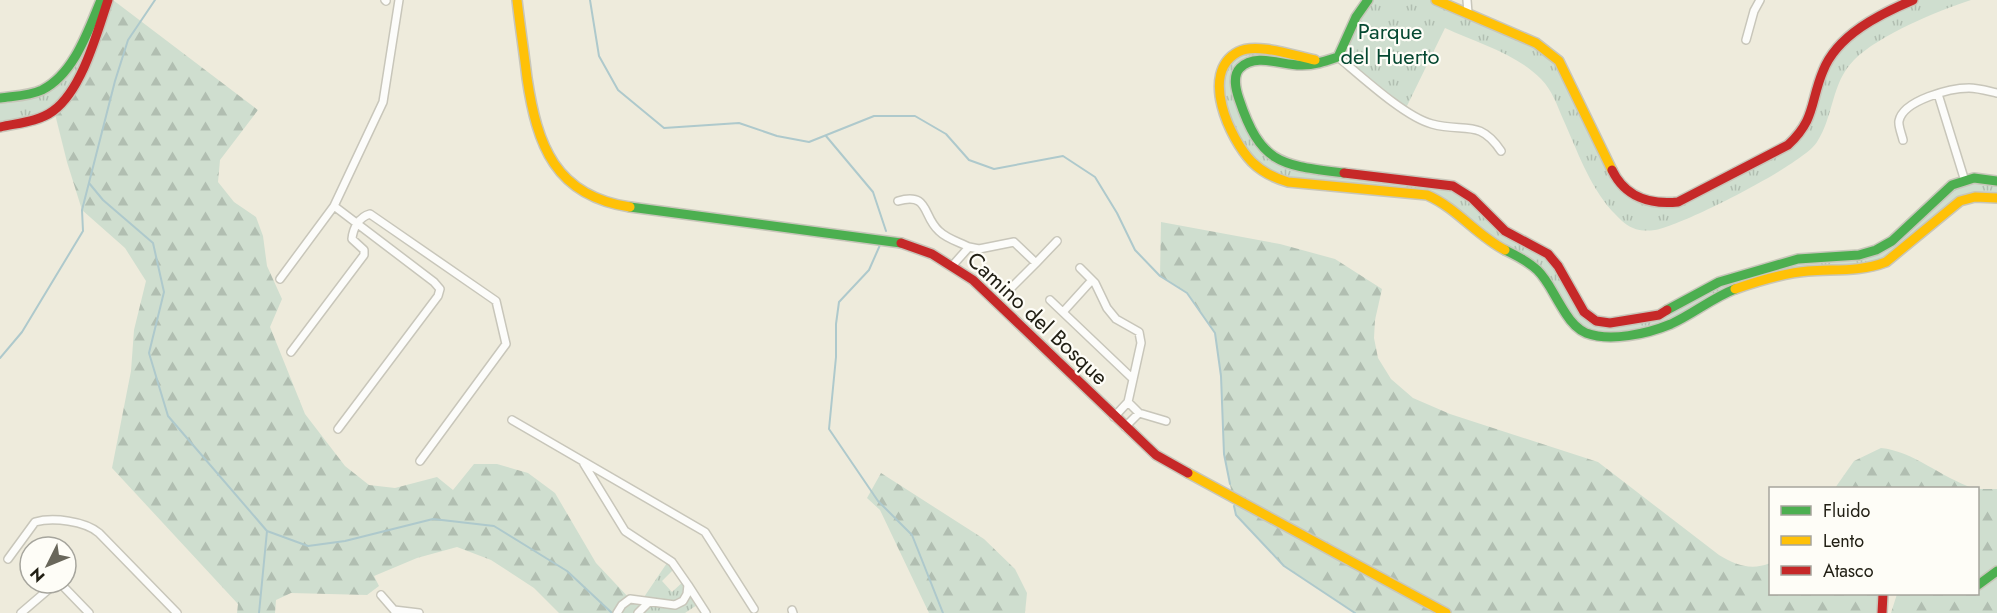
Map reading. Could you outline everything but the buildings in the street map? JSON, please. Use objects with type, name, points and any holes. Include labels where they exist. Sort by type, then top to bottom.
[{"type":"street","points":[[0,98],[34,93],[54,83],[70,63],[101,0]]},
{"type":"street","points":[[0,127],[38,119],[61,105],[76,82],[108,0]]},
{"type":"street","points":[[280,279],[334,206],[383,102],[399,0]]},
{"type":"street","name":"Camino del Bosque","points":[[516,0],[537,134],[544,151],[555,167],[577,189],[597,199],[626,207],[911,244],[953,264],[973,280],[1156,455],[1446,613]]},
{"type":"street","points":[[1368,0],[1356,17],[1338,57],[1300,65],[1262,61],[1240,68],[1234,78],[1236,94],[1262,148],[1282,163],[1295,167],[1453,186],[1472,198],[1505,231],[1548,254],[1558,266],[1584,312],[1596,321],[1610,323],[1659,315],[1719,282],[1798,259],[1859,255],[1876,250],[1892,241],[1952,185],[1964,178],[1997,181]]},
{"type":"street","points":[[1436,0],[1536,43],[1559,61],[1614,175],[1623,188],[1646,202],[1662,204],[1678,201],[1788,145],[1805,129],[1812,114],[1822,71],[1836,50],[1879,15],[1913,0]]},
{"type":"street","points":[[1467,0],[1468,13]]},
{"type":"street","points":[[1746,40],[1754,11],[1760,0]]},
{"type":"street","points":[[1324,61],[1250,49],[1238,52],[1224,67],[1219,90],[1221,105],[1241,147],[1250,159],[1269,175],[1288,182],[1427,195],[1439,199],[1494,244],[1534,264],[1544,275],[1576,328],[1597,336],[1618,335],[1675,322],[1721,295],[1790,274],[1872,268],[1886,262],[1960,201],[1975,197],[1997,198]]},
{"type":"street","points":[[1338,57],[1407,112],[1432,124],[1468,128],[1485,133],[1501,152]]},
{"type":"street","points":[[1903,140],[1899,122],[1905,111],[1914,103],[1938,94],[1968,88],[1997,93]]},
{"type":"street","points":[[1938,94],[1964,178]]},
{"type":"street","points":[[898,201],[909,198],[919,200],[936,229],[969,247],[979,249],[1014,242],[1036,262]]},
{"type":"street","points":[[334,206],[434,282],[440,289],[438,296],[338,429]]},
{"type":"street","points":[[291,352],[363,255],[362,248],[352,239],[357,223],[370,214],[496,301],[506,344],[420,461]]},
{"type":"street","points":[[1913,222],[1922,232]]},
{"type":"street","points":[[1008,291],[1057,241]]},
{"type":"street","points":[[953,264],[969,247]]},
{"type":"street","points":[[1080,268],[1092,280],[1107,308],[1116,319],[1139,332],[1141,343],[1128,402],[1114,417]]},
{"type":"street","points":[[1063,312],[1092,280]]},
{"type":"street","points":[[1050,300],[1133,379]]},
{"type":"street","points":[[1128,402],[1139,413],[1166,421]]},
{"type":"street","points":[[1125,427],[1139,413]]},
{"type":"street","points":[[512,420],[705,532],[754,609]]},
{"type":"street","points":[[583,462],[625,531],[672,562],[706,613]]},
{"type":"street","points":[[8,559],[35,522],[42,520],[84,523],[99,532],[177,613]]},
{"type":"street","points":[[1979,584],[1997,572]]},
{"type":"street","points":[[616,613],[630,599],[675,605],[683,601],[688,585]]},
{"type":"street","points":[[21,613],[43,595]]},
{"type":"street","points":[[70,595],[89,613]]},
{"type":"street","points":[[381,595],[394,612],[419,613]]},
{"type":"street","points":[[1882,613],[1883,595]]},
{"type":"street","points":[[638,613],[649,602]]},
{"type":"green space","points":[[108,0],[76,82],[54,110],[0,127],[0,98],[54,83]]},
{"type":"green space","points":[[108,0],[113,0],[258,110],[220,160],[218,182],[234,202],[256,217],[263,236],[267,266],[282,299],[270,327],[305,414],[345,466],[369,485],[395,488],[437,477],[453,490],[474,464],[497,464],[528,473],[555,493],[596,563],[630,599],[617,613],[559,613],[534,588],[491,560],[457,547],[417,558],[374,576],[379,586],[367,595],[291,593],[276,600],[275,613],[237,613],[238,604],[112,468],[131,371],[134,330],[146,281],[125,248],[82,210],[54,110],[70,93]]},
{"type":"green space","name":"Parque del Huerto","points":[[1368,0],[1436,0],[1536,43],[1559,61],[1614,174],[1634,196],[1678,201],[1788,145],[1805,129],[1822,71],[1845,42],[1913,0],[1971,0],[1942,10],[1893,33],[1854,60],[1841,79],[1823,132],[1807,152],[1741,193],[1689,218],[1647,231],[1627,225],[1604,201],[1584,167],[1548,88],[1531,70],[1509,56],[1445,28],[1405,110],[1338,57]]},
{"type":"green space","points":[[1250,49],[1324,61],[1251,63],[1235,79],[1254,134],[1282,163],[1453,186],[1494,222],[1548,254],[1584,312],[1596,321],[1644,318],[1704,292],[1798,259],[1876,250],[1964,178],[1997,181],[1997,197],[1975,196],[1885,261],[1819,271],[1733,290],[1680,318],[1618,335],[1576,328],[1544,275],[1494,244],[1439,199],[1276,179],[1241,147],[1219,90],[1230,59]]},
{"type":"green space","points":[[1161,222],[1280,244],[1335,259],[1382,289],[1375,320],[1374,338],[1378,358],[1391,379],[1413,398],[1450,414],[1598,462],[1719,555],[1731,562],[1750,567],[1769,563],[1769,595],[1883,595],[1882,613],[1355,613],[1284,566],[1236,515],[1224,454],[1221,376],[1215,333],[1187,293],[1160,276]]},
{"type":"green space","points":[[1881,448],[1893,450],[1916,459],[1970,487],[1836,487],[1854,461]]},
{"type":"green space","points":[[881,473],[984,539],[1015,569],[1027,593],[1025,613],[929,613],[880,510],[867,498]]},
{"type":"green space","points":[[1979,489],[1997,489],[1997,613],[1891,613],[1897,595],[1979,595]]},
{"type":"green space","points":[[669,560],[676,567],[662,581],[672,592],[685,580],[700,603],[685,613],[617,613],[625,602],[642,600]]},
{"type":"waterway","points":[[0,358],[22,332],[83,231],[82,210],[115,81],[128,40],[155,0]]},
{"type":"waterway","points":[[590,0],[599,56],[618,90],[664,128],[739,123],[777,136],[809,142],[874,116],[915,116],[946,134],[969,160],[994,169],[1063,156],[1095,177],[1117,213],[1135,250],[1160,276],[1187,293],[1215,333],[1221,376],[1224,454],[1230,484]]},
{"type":"waterway","points":[[826,136],[873,192],[886,231]]},
{"type":"waterway","points":[[89,183],[103,200],[153,243],[164,292],[149,353],[168,416],[267,531],[308,546],[345,541],[433,519],[494,526],[567,571],[612,613]]},
{"type":"waterway","points":[[880,245],[869,270],[839,302],[829,429],[878,501],[912,535],[943,613]]},
{"type":"waterway","points":[[1234,506],[1236,515],[1284,566],[1355,613]]},
{"type":"waterway","points":[[259,613],[267,531]]},
{"type":"traffic: fast","points":[[0,98],[37,92],[63,74],[79,51],[101,0]]},
{"type":"traffic: fast","points":[[1344,173],[1289,163],[1276,158],[1265,149],[1247,121],[1235,79],[1240,68],[1254,61],[1307,65],[1338,57],[1356,17],[1368,0]]},
{"type":"traffic: fast","points":[[1667,310],[1719,282],[1798,259],[1859,255],[1876,250],[1892,241],[1952,185],[1974,178],[1997,181]]},
{"type":"traffic: fast","points":[[630,207],[901,243]]},
{"type":"traffic: fast","points":[[1505,250],[1537,270],[1548,283],[1572,322],[1586,333],[1596,336],[1628,336],[1661,328],[1735,289]]},
{"type":"traffic: fast","points":[[1979,584],[1997,571]]},
{"type":"traffic: slow","points":[[517,0],[531,102],[544,145],[554,164],[567,179],[584,192],[604,201],[630,207]]},
{"type":"traffic: slow","points":[[1436,0],[1536,43],[1559,61],[1612,170]]},
{"type":"traffic: slow","points":[[1315,60],[1255,48],[1238,52],[1227,62],[1221,75],[1219,90],[1222,106],[1235,138],[1252,162],[1268,174],[1288,182],[1427,195],[1448,207],[1505,250]]},
{"type":"traffic: slow","points":[[1735,289],[1789,274],[1857,269],[1886,262],[1960,201],[1975,197],[1997,198]]},
{"type":"traffic: slow","points":[[1188,473],[1446,613]]},
{"type":"traffic: jam","points":[[0,127],[41,118],[63,102],[87,60],[108,0]]},
{"type":"traffic: jam","points":[[1612,170],[1624,187],[1639,197],[1658,202],[1678,202],[1788,145],[1797,136],[1808,118],[1823,71],[1838,47],[1861,27],[1913,0]]},
{"type":"traffic: jam","points":[[1344,173],[1453,186],[1472,198],[1505,231],[1548,254],[1558,266],[1584,312],[1596,321],[1610,323],[1659,315],[1667,310]]},
{"type":"traffic: jam","points":[[901,243],[932,254],[973,280],[1156,455],[1188,473]]},
{"type":"traffic: jam","points":[[1882,613],[1883,595]]}]
